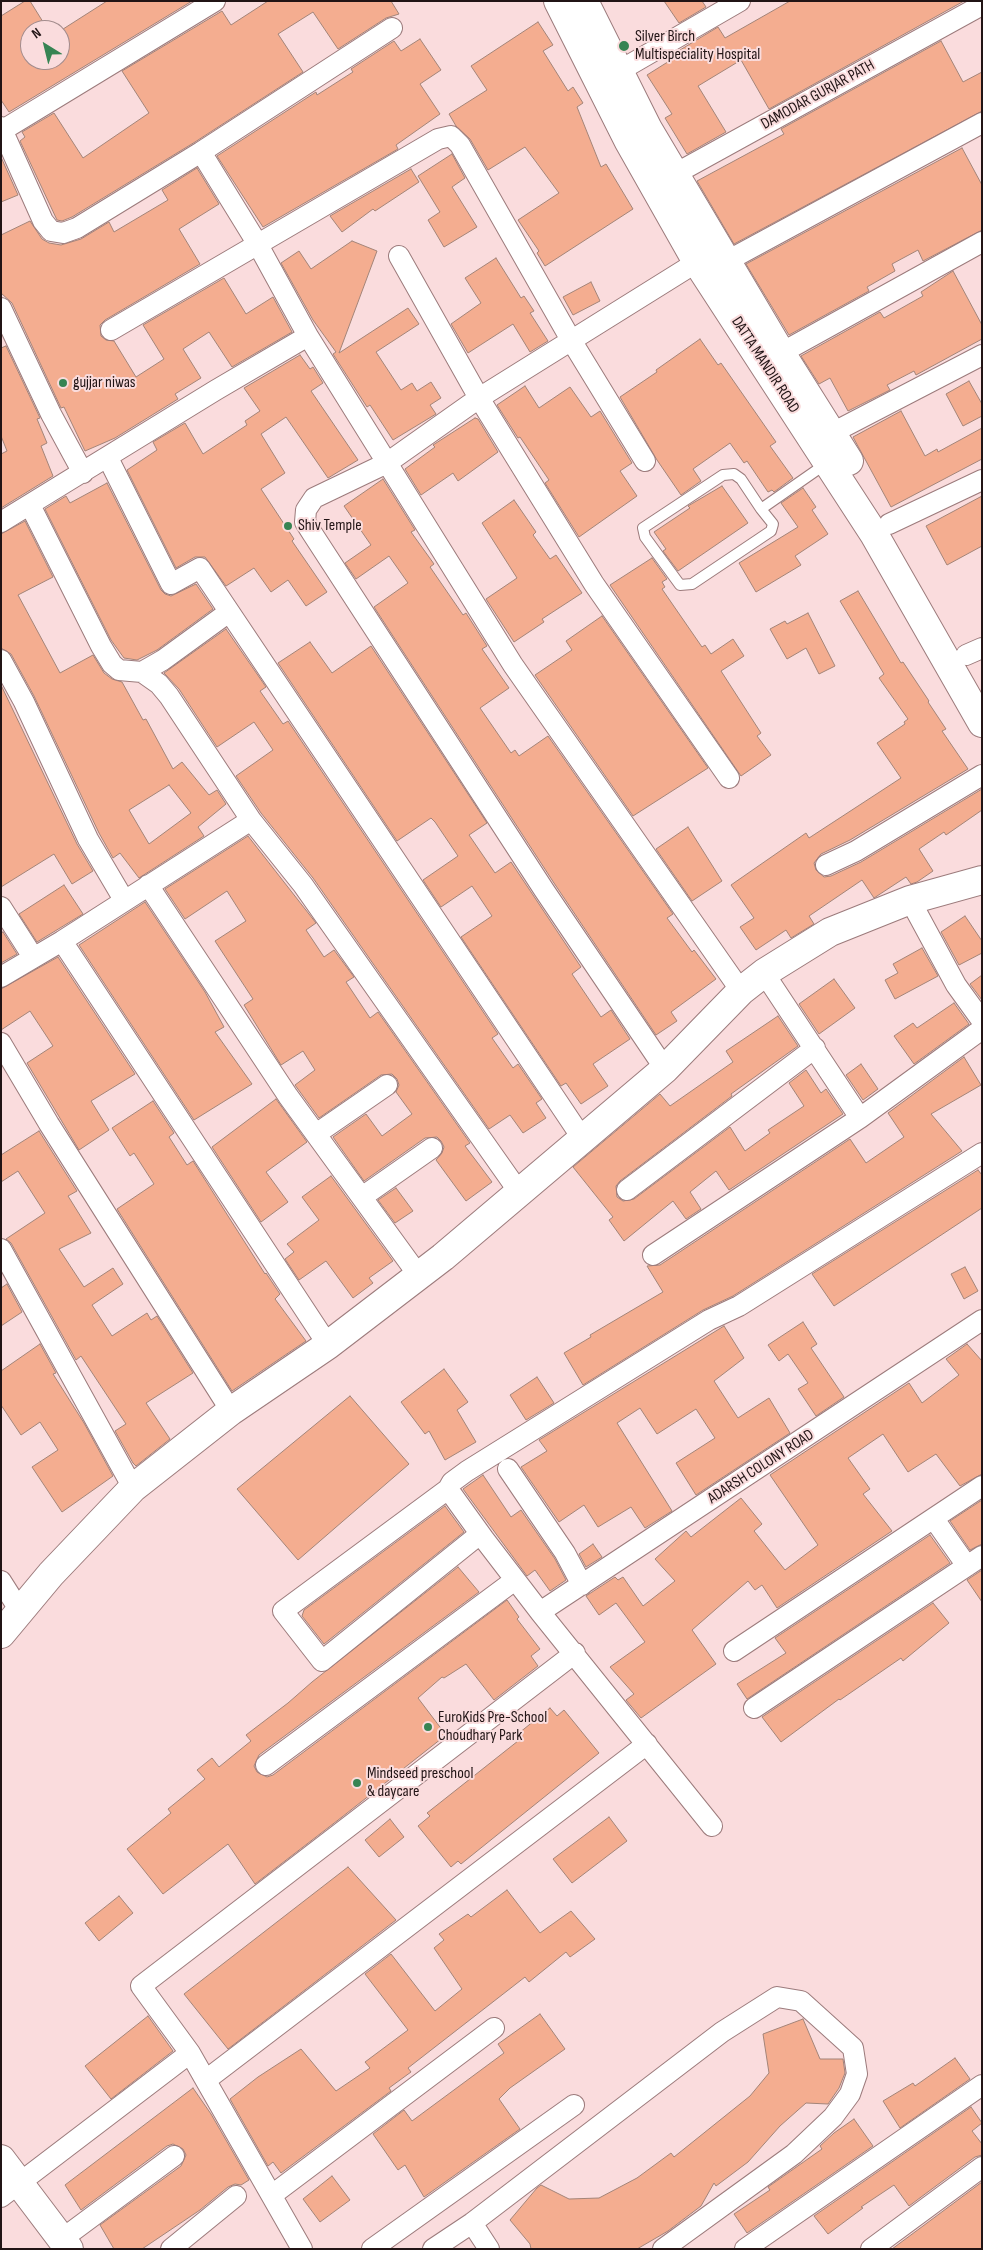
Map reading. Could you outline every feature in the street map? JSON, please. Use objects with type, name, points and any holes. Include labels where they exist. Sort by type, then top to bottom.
[{"type":"main road","name":"DATTA MANDIR ROAD","points":[[558,1],[598,83],[664,180],[727,261],[889,524],[974,651],[982,685]]},
{"type":"main road","name":"DATTA MANDIR ROAD","points":[[584,1],[648,129],[664,180],[697,262],[874,534],[982,723]]},
{"type":"main road","points":[[1,1634],[51,1574],[133,1488],[231,1411],[328,1346],[418,1276],[665,1069],[741,991],[764,973],[830,932],[910,900],[982,880]]},
{"type":"main road","points":[[1,2160],[10,2190],[64,2245]]},
{"type":"street","points":[[215,1],[2,129],[44,222],[51,231],[63,233],[77,228],[201,152],[392,28]]},
{"type":"street","points":[[619,71],[740,1]]},
{"type":"street","name":"DAMODAR GURJAR PATH","points":[[664,180],[982,5]]},
{"type":"street","points":[[665,1069],[544,890],[305,522],[306,510],[314,498],[387,463],[479,398],[697,262],[727,261],[982,123]]},
{"type":"street","points":[[111,330],[438,139],[451,136],[460,145],[571,340],[645,461]]},
{"type":"street","points":[[201,152],[257,243],[308,336],[513,665],[741,991]]},
{"type":"street","points":[[782,353],[982,242]]},
{"type":"street","points":[[399,256],[479,398],[594,584],[729,778]]},
{"type":"street","points":[[1,308],[51,414],[84,473]]},
{"type":"street","points":[[1,522],[308,336]]},
{"type":"street","points":[[832,433],[982,355]]},
{"type":"street","points":[[108,458],[171,584],[200,568],[582,1138]]},
{"type":"street","points":[[889,524],[982,480]]},
{"type":"street","points":[[30,506],[112,664],[119,670],[142,672],[160,684],[251,820],[303,885],[519,1192]]},
{"type":"street","points":[[142,672],[164,660],[229,612]]},
{"type":"street","points":[[1,660],[24,702],[84,831],[124,900]]},
{"type":"street","points":[[826,865],[856,851],[982,775]]},
{"type":"street","points":[[1,977],[62,941],[251,820]]},
{"type":"street","points":[[148,885],[288,1096],[418,1276]]},
{"type":"street","points":[[910,900],[956,985],[982,1021]]},
{"type":"street","points":[[1,907],[33,957]]},
{"type":"street","points":[[62,941],[328,1346]]},
{"type":"street","points":[[764,973],[860,1118]]},
{"type":"street","points":[[653,1255],[860,1118],[982,1029]]},
{"type":"street","points":[[1,1043],[49,1124],[231,1411]]},
{"type":"street","points":[[627,1190],[815,1048]]},
{"type":"street","points":[[316,1134],[387,1085]]},
{"type":"street","points":[[362,1197],[432,1148]]},
{"type":"street","points":[[480,1534],[322,1661],[283,1611],[448,1489],[452,1482],[467,1471],[709,1320],[739,1306],[982,1153]]},
{"type":"street","points":[[1,1249],[133,1488]]},
{"type":"street","name":"ADARSH COLONY ROAD","points":[[540,1612],[982,1320]]},
{"type":"street","points":[[508,1469],[565,1553],[582,1585]]},
{"type":"street","points":[[734,1651],[982,1486]]},
{"type":"street","points":[[448,1489],[540,1612],[575,1653],[712,1826]]},
{"type":"street","points":[[754,1708],[974,1561],[934,1519]]},
{"type":"street","points":[[266,1765],[516,1580]]},
{"type":"street","points":[[1,1582],[20,1611]]},
{"type":"street","points":[[302,2249],[190,2053],[141,1986],[575,1653]]},
{"type":"street","points":[[206,2080],[647,1744]]},
{"type":"street","points":[[433,2249],[472,2223],[722,2032],[777,1997],[801,2001],[853,2048],[857,2074],[850,2094],[833,2117],[794,2154],[663,2249]]},
{"type":"street","points":[[272,2195],[494,2028]]},
{"type":"street","points":[[10,2190],[190,2053]]},
{"type":"street","points":[[745,2249],[982,2085]]},
{"type":"street","points":[[372,2249],[574,2105]]},
{"type":"street","points":[[64,2245],[174,2156]]},
{"type":"street","points":[[871,2249],[982,2167]]},
{"type":"street","points":[[171,2249],[236,2196]]},
{"type":"street","points":[[472,2223],[489,2249]]},
{"type":"lane","points":[[761,509],[828,462]]},
{"type":"lane","points":[[723,474],[734,474],[741,479],[761,509],[773,524],[771,531],[692,584],[680,586],[645,537],[643,528],[723,474]]},
{"type":"building","points":[[25,1],[30,1],[42,20],[20,20],[20,70],[70,70],[70,25],[107,1],[192,1],[9,112],[1,100],[1,16]]},
{"type":"building","points":[[268,1],[391,1],[399,14],[386,18],[338,49],[313,12],[278,34],[303,72],[195,142],[72,217],[62,221],[57,220],[20,141],[25,137],[22,132],[54,113],[83,158],[149,113],[122,71],[222,11],[231,25]]},
{"type":"building","points":[[664,1],[702,1],[706,7],[679,23]]},
{"type":"building","points":[[790,1],[964,1],[769,109],[741,60],[698,86],[726,132],[687,154],[665,118],[672,114],[647,75],[682,53],[680,50],[718,27],[725,38]]},
{"type":"building","points":[[538,22],[553,45],[543,51],[568,91],[573,87],[583,103],[577,107],[601,167],[606,164],[633,209],[545,266],[537,253],[539,251],[518,220],[559,193],[525,147],[488,170],[470,139],[456,126],[449,114],[487,90],[471,66]]},
{"type":"building","points":[[420,39],[441,70],[420,84],[440,114],[396,145],[398,149],[263,227],[217,156],[316,92],[317,95],[353,72],[351,69],[394,41],[401,51]]},
{"type":"building","points":[[941,41],[963,82],[982,72],[982,111],[734,244],[697,181],[784,134],[781,129]]},
{"type":"building","points":[[962,148],[982,185],[982,230],[923,261],[918,250],[892,264],[895,271],[867,287],[869,291],[789,335],[746,264]]},
{"type":"building","points":[[452,154],[465,178],[452,187],[477,227],[444,247],[428,220],[440,212],[418,176]]},
{"type":"building","points":[[1,157],[18,195],[1,202]]},
{"type":"building","points":[[197,168],[219,204],[179,229],[200,264],[105,320],[100,325],[101,336],[106,340],[114,341],[136,377],[164,359],[143,325],[224,278],[246,314],[273,297],[292,332],[232,367],[209,332],[183,349],[201,378],[175,394],[178,399],[115,438],[85,451],[64,407],[61,408],[12,303],[1,293],[1,235],[30,221],[42,239],[49,243],[61,245],[81,239],[109,222],[114,232],[168,200],[162,190]]},
{"type":"building","points":[[411,169],[419,182],[375,211],[373,209],[342,232],[330,216]]},
{"type":"building","points":[[352,241],[377,251],[339,353],[408,308],[419,324],[376,352],[401,390],[412,383],[417,391],[431,382],[441,398],[430,405],[436,414],[393,440],[370,405],[367,407],[333,354],[336,352],[313,320],[281,263],[299,251],[311,269]]},
{"type":"building","points":[[496,258],[521,298],[524,296],[534,311],[530,313],[548,341],[530,352],[513,324],[468,353],[451,324],[481,303],[465,278]]},
{"type":"building","points":[[953,271],[982,325],[982,339],[916,375],[914,371],[887,385],[890,390],[848,411],[830,378],[819,384],[801,356],[880,312],[884,318],[923,296],[921,292]]},
{"type":"building","points":[[591,282],[600,301],[573,315],[563,297]]},
{"type":"building","points":[[700,339],[718,365],[721,363],[776,442],[770,446],[793,478],[774,492],[772,490],[768,492],[747,461],[744,463],[730,443],[693,469],[701,481],[681,495],[657,460],[620,397]]},
{"type":"building","points":[[6,346],[40,418],[37,419],[47,443],[41,446],[53,476],[1,508],[1,454],[7,451],[1,436],[1,348]]},
{"type":"building","points":[[300,355],[310,369],[313,367],[323,383],[311,391],[358,460],[328,478],[286,417],[261,434],[285,473],[261,489],[294,539],[292,541],[327,592],[306,606],[288,580],[271,592],[254,568],[226,586],[205,557],[195,557],[176,568],[127,470],[157,450],[153,442],[185,423],[203,454],[247,425],[245,421],[260,411],[244,388]]},
{"type":"building","points":[[969,381],[982,404],[982,416],[963,426],[946,394]]},
{"type":"building","points":[[525,386],[539,408],[570,387],[591,417],[600,411],[632,463],[620,471],[637,496],[579,537],[545,483],[549,480],[520,437],[518,438],[497,405]]},
{"type":"building","points":[[901,411],[925,456],[937,449],[938,452],[982,428],[982,459],[891,507],[853,437]]},
{"type":"building","points":[[475,418],[478,419],[498,452],[458,481],[453,473],[421,495],[405,469],[435,447],[433,445]]},
{"type":"building","points":[[383,479],[415,530],[411,532],[434,564],[430,567],[463,615],[466,613],[487,646],[482,649],[509,688],[480,708],[511,753],[515,750],[519,756],[548,736],[673,914],[667,918],[692,952],[694,950],[716,979],[671,1012],[677,1021],[656,1035],[554,883],[374,607],[408,583],[389,556],[356,579],[345,563],[371,545],[344,506]]},
{"type":"building","points":[[107,483],[161,590],[171,596],[196,584],[213,609],[157,650],[137,660],[124,658],[111,640],[45,509],[66,496],[70,503]]},
{"type":"building","points":[[722,486],[748,523],[678,571],[663,551],[666,549],[654,532],[690,508],[688,506]]},
{"type":"building","points":[[803,488],[816,507],[812,510],[828,534],[795,556],[801,565],[756,592],[739,563],[798,527],[781,503]]},
{"type":"building","points":[[982,496],[982,546],[947,565],[926,526]]},
{"type":"building","points":[[514,500],[536,532],[533,535],[550,559],[556,555],[582,593],[542,619],[544,622],[514,642],[486,599],[517,578],[482,523]]},
{"type":"building","points":[[25,521],[53,577],[18,595],[60,673],[93,655],[104,673],[112,679],[122,682],[143,720],[146,719],[173,769],[182,762],[209,795],[217,790],[226,804],[198,827],[204,836],[139,878],[120,853],[113,858],[99,833],[34,696],[11,654],[1,648],[1,534]],"holes":[[[169,785],[191,813],[149,844],[129,810]]]},
{"type":"building","points":[[652,558],[667,579],[662,582],[665,587],[662,589],[702,647],[705,645],[711,654],[733,639],[744,656],[721,671],[761,733],[757,736],[771,755],[741,776],[610,585]]},
{"type":"building","points":[[858,591],[901,663],[903,662],[929,701],[946,729],[942,731],[968,769],[850,840],[821,854],[814,863],[816,870],[824,877],[831,876],[861,862],[982,789],[982,810],[946,835],[944,832],[919,849],[933,871],[917,882],[911,884],[906,877],[874,898],[862,880],[809,916],[814,924],[791,938],[786,930],[756,950],[740,927],[754,918],[731,885],[806,833],[809,838],[901,778],[877,743],[905,724],[904,722],[908,719],[879,678],[884,674],[840,601]]},
{"type":"building","points":[[808,613],[835,666],[819,674],[806,648],[787,659],[770,629],[785,621],[787,624]]},
{"type":"building","points":[[602,616],[708,768],[633,816],[535,675],[572,650],[566,641]]},
{"type":"building","points":[[226,629],[266,687],[260,691],[283,724],[288,721],[498,1034],[492,1038],[513,1068],[518,1064],[542,1099],[536,1103],[546,1118],[523,1133],[510,1115],[489,1129],[313,878],[261,813],[236,776],[273,750],[254,722],[217,747],[179,689],[164,673]]},
{"type":"building","points":[[310,642],[332,673],[371,646],[487,823],[469,835],[495,873],[511,862],[581,967],[572,974],[601,1017],[611,1010],[630,1039],[593,1064],[608,1086],[581,1104],[566,1083],[561,1086],[461,937],[492,916],[472,886],[441,907],[423,880],[458,856],[435,822],[431,818],[397,841],[278,663]]},
{"type":"building","points":[[1,685],[77,844],[93,871],[72,884],[54,854],[1,887]]},
{"type":"building","points":[[688,827],[722,881],[692,901],[656,849]]},
{"type":"building","points":[[248,836],[316,923],[306,930],[324,957],[334,950],[354,977],[346,982],[370,1018],[378,1012],[470,1143],[465,1146],[492,1182],[466,1201],[436,1160],[444,1147],[437,1137],[425,1138],[364,1181],[333,1137],[366,1114],[382,1136],[412,1114],[396,1092],[399,1085],[397,1079],[392,1074],[381,1075],[319,1118],[295,1085],[315,1070],[303,1051],[281,1065],[244,1005],[253,999],[215,941],[246,921],[227,891],[185,919],[165,889]]},
{"type":"building","points":[[64,885],[83,914],[37,942],[19,914]]},
{"type":"building","points":[[145,902],[205,992],[224,1027],[215,1032],[252,1084],[194,1120],[79,945]]},
{"type":"building","points":[[965,916],[982,941],[982,953],[959,965],[941,932]]},
{"type":"building","points":[[3,932],[17,954],[1,963],[1,933]]},
{"type":"building","points":[[922,948],[938,976],[895,999],[885,980],[898,973],[893,964]]},
{"type":"building","points":[[58,957],[135,1074],[91,1101],[109,1130],[79,1150],[27,1063],[53,1046],[30,1011],[1,1030],[1,989]]},
{"type":"building","points":[[982,975],[982,1000],[970,984]]},
{"type":"building","points":[[834,979],[855,1008],[819,1034],[799,1004]]},
{"type":"building","points":[[954,1003],[969,1024],[914,1064],[894,1036],[913,1023],[917,1028]]},
{"type":"building","points":[[778,1016],[798,1046],[731,1094],[732,1096],[620,1181],[616,1186],[617,1197],[623,1201],[634,1199],[730,1127],[745,1151],[770,1133],[768,1130],[804,1106],[789,1083],[806,1070],[821,1093],[826,1089],[843,1114],[729,1190],[716,1171],[690,1192],[701,1209],[686,1219],[673,1201],[624,1241],[609,1220],[613,1217],[573,1167],[660,1094],[670,1106],[733,1062],[726,1051]]},
{"type":"building","points":[[964,1057],[981,1085],[931,1114],[962,1151],[733,1296],[703,1310],[583,1385],[564,1353],[591,1337],[590,1335],[663,1292],[647,1266],[660,1265],[850,1139],[866,1163],[904,1137],[888,1113]]},
{"type":"building","points":[[861,1064],[878,1089],[863,1100],[846,1075]]},
{"type":"building","points":[[276,1099],[307,1142],[266,1172],[288,1202],[261,1222],[212,1147]]},
{"type":"building","points":[[153,1101],[174,1133],[169,1137],[187,1165],[193,1161],[265,1274],[280,1294],[275,1299],[306,1341],[232,1391],[117,1209],[154,1184],[134,1153],[130,1156],[112,1128]]},
{"type":"building","points":[[39,1131],[77,1191],[68,1196],[91,1233],[59,1249],[84,1287],[113,1268],[123,1284],[92,1305],[112,1336],[147,1313],[151,1320],[157,1316],[193,1373],[146,1403],[170,1439],[136,1466],[115,1431],[126,1424],[81,1356],[76,1360],[11,1243],[6,1239],[45,1213],[18,1171],[1,1182],[1,1155]]},
{"type":"building","points":[[978,1170],[982,1175],[982,1208],[834,1306],[812,1274]]},
{"type":"building","points":[[331,1176],[393,1261],[369,1278],[373,1283],[353,1298],[326,1261],[299,1280],[285,1259],[294,1252],[287,1244],[319,1220],[302,1197]]},
{"type":"building","points":[[396,1188],[413,1211],[395,1223],[378,1200]]},
{"type":"building","points":[[965,1267],[978,1291],[964,1299],[951,1274]]},
{"type":"building","points":[[7,1284],[22,1312],[1,1326],[1,1288]]},
{"type":"building","points":[[803,1322],[817,1344],[811,1348],[844,1397],[816,1416],[798,1389],[808,1383],[788,1354],[779,1361],[768,1345]]},
{"type":"building","points":[[724,1326],[744,1358],[714,1381],[738,1418],[769,1398],[790,1433],[696,1495],[676,1463],[715,1438],[696,1409],[657,1434],[640,1408],[617,1423],[672,1511],[645,1528],[631,1507],[598,1527],[584,1505],[559,1522],[521,1467],[547,1451],[539,1440]]},
{"type":"building","points":[[40,1344],[56,1373],[53,1374],[84,1423],[113,1476],[62,1512],[32,1467],[58,1450],[40,1422],[21,1435],[1,1405],[1,1371]]},
{"type":"building","points":[[967,1344],[982,1361],[982,1474],[960,1486],[936,1454],[908,1472],[883,1434],[848,1458],[870,1489],[863,1494],[892,1531],[777,1608],[762,1585],[755,1590],[748,1581],[692,1630],[716,1664],[641,1718],[626,1700],[634,1694],[610,1667],[645,1642],[616,1603],[599,1615],[586,1596],[615,1577],[618,1580],[623,1577],[643,1606],[675,1581],[655,1559],[686,1531],[691,1537],[741,1498],[762,1524],[754,1531],[785,1570],[818,1545],[770,1475],[909,1383],[922,1403],[959,1375],[946,1359]]},
{"type":"building","points":[[444,1369],[468,1402],[457,1410],[476,1442],[445,1460],[429,1431],[425,1434],[401,1402]]},
{"type":"building","points":[[537,1377],[554,1403],[526,1420],[510,1395]]},
{"type":"building","points":[[350,1396],[409,1464],[298,1560],[237,1489]]},
{"type":"building","points":[[483,1475],[511,1517],[521,1510],[555,1559],[566,1580],[550,1591],[535,1570],[527,1576],[463,1489]]},
{"type":"building","points":[[982,1500],[982,1544],[970,1550],[950,1521]]},
{"type":"building","points":[[445,1506],[464,1532],[324,1644],[302,1616],[304,1610]]},
{"type":"building","points":[[930,1535],[950,1563],[747,1699],[737,1684],[786,1653],[775,1638]]},
{"type":"building","points":[[593,1544],[602,1557],[586,1567],[579,1554]]},
{"type":"building","points":[[458,1567],[479,1592],[259,1755],[254,1766],[257,1772],[267,1777],[273,1775],[507,1600],[519,1617],[517,1619],[540,1649],[531,1656],[538,1666],[494,1700],[466,1664],[444,1678],[442,1677],[418,1698],[446,1735],[342,1817],[255,1884],[228,1844],[163,1894],[127,1849],[171,1813],[168,1809],[205,1779],[197,1770],[212,1758],[219,1767],[251,1741],[246,1735]]},
{"type":"building","points":[[982,1570],[982,1602],[967,1580]]},
{"type":"building","points":[[933,1603],[949,1623],[903,1661],[901,1658],[839,1699],[781,1742],[762,1717]]},
{"type":"building","points":[[550,1708],[557,1716],[564,1710],[599,1753],[461,1864],[458,1861],[451,1867],[418,1826],[430,1816],[427,1813],[523,1737],[519,1733]]},
{"type":"building","points":[[609,1817],[627,1841],[572,1883],[553,1859]]},
{"type":"building","points":[[390,1819],[404,1837],[379,1857],[365,1840]]},
{"type":"building","points":[[348,1867],[396,1920],[228,2049],[184,1994]]},
{"type":"building","points":[[507,1890],[540,1933],[571,1911],[595,1939],[570,1957],[566,1952],[529,1982],[525,1977],[408,2068],[411,2072],[389,2088],[391,2091],[281,2173],[273,2162],[268,2166],[230,2099],[258,2077],[301,2049],[336,2091],[370,2068],[365,2062],[408,2030],[365,1974],[391,1954],[435,2011],[462,1989],[434,1948],[444,1940],[439,1934],[468,1914],[471,1917]]},
{"type":"building","points":[[119,1896],[133,1913],[99,1941],[85,1923]]},
{"type":"building","points":[[540,2014],[565,2049],[510,2088],[499,2099],[520,2129],[424,2197],[405,2165],[398,2170],[373,2134],[404,2110],[412,2121],[504,2053],[498,2044]]},
{"type":"building","points":[[148,2016],[173,2051],[111,2099],[85,2066]]},
{"type":"building","points":[[803,2019],[820,2059],[843,2059],[845,2073],[839,2088],[828,2104],[806,2103],[780,2126],[748,2162],[716,2186],[714,2183],[701,2206],[668,2231],[637,2249],[531,2249],[530,2244],[510,2220],[537,2188],[541,2185],[569,2199],[599,2198],[637,2178],[671,2153],[674,2157],[750,2096],[769,2073],[763,2034]]},
{"type":"building","points":[[955,2058],[970,2079],[900,2128],[883,2101],[913,2083],[915,2086]]},
{"type":"building","points":[[193,2088],[211,2114],[249,2180],[241,2185],[235,2184],[228,2187],[200,2210],[142,2249],[114,2249],[100,2225],[181,2166],[186,2155],[183,2149],[173,2144],[167,2146],[81,2210],[65,2185]]},
{"type":"building","points":[[971,2107],[982,2123],[972,2131],[982,2144],[982,2155],[975,2157],[909,2206],[894,2185],[861,2207],[863,2208],[828,2234],[814,2216]]},
{"type":"building","points":[[854,2119],[873,2146],[747,2233],[734,2214],[770,2190],[768,2187],[822,2149],[820,2146]]},
{"type":"building","points":[[332,2176],[350,2200],[320,2222],[303,2199]]},
{"type":"building","points":[[982,2182],[982,2249],[892,2249],[923,2226]]},
{"type":"place","name":"Silver Birch Multispeciality Hospital","points":[[624,46]]},
{"type":"place","name":"gujjar niwas","points":[[63,383]]},
{"type":"place","name":"Shiv Temple","points":[[288,526]]},
{"type":"place","name":"EuroKids Pre-School Choudhary Park","points":[[428,1727]]},
{"type":"place","name":"Mindseed preschool & daycare","points":[[357,1783]]}]
